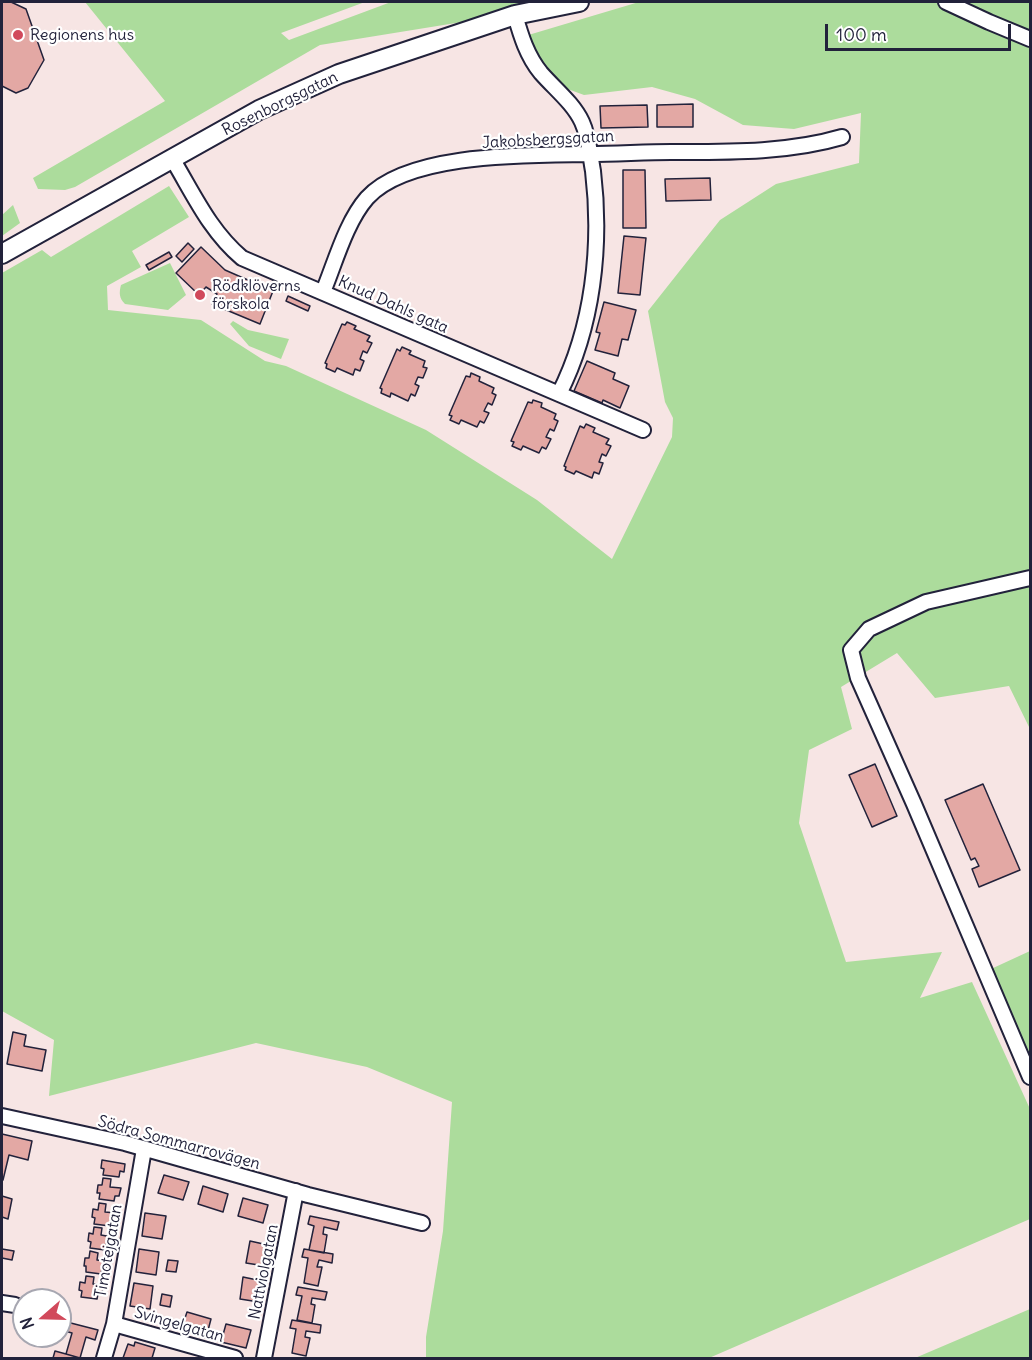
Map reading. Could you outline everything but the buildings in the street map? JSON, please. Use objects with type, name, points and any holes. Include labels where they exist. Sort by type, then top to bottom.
[{"type":"street","name":"Rosenborgsgatan","points":[[2,254],[259,110],[339,74],[515,15],[579,2]]},
{"type":"street","points":[[946,2],[1030,39]]},
{"type":"street","points":[[515,15],[525,48],[534,63],[582,122],[590,154],[597,202],[593,279],[585,321],[568,376],[559,394]]},
{"type":"street","name":"Jakobsbergsgatan","points":[[323,292],[367,198],[397,177],[432,166],[470,160],[532,156],[766,149],[817,144],[842,137]]},
{"type":"street","name":"Knud Dahls gata","points":[[172,160],[209,223],[228,246],[242,258],[643,430]]},
{"type":"street","points":[[1030,578],[926,602],[869,629],[851,650],[858,678],[1030,1077]]},
{"type":"street","name":"Södra Sommarrovägen","points":[[2,1116],[144,1149],[302,1193],[422,1223]]},
{"type":"street","name":"Timotejgatan","points":[[104,1359],[114,1324],[144,1149]]},
{"type":"street","name":"Nattviolgatan","points":[[264,1359],[302,1193]]},
{"type":"street","name":"Svingelgatan","points":[[114,1324],[235,1359]]},
{"type":"green space","points":[[85,2],[365,2],[281,33],[289,40],[391,2],[533,2],[462,22],[320,45],[75,187],[65,190],[38,189],[33,178],[165,101]]},
{"type":"green space","points":[[639,2],[1030,2],[1030,729],[1009,686],[935,698],[897,653],[841,687],[852,729],[809,750],[799,823],[846,962],[942,952],[920,998],[972,982],[1030,1109],[1030,1219],[709,1358],[426,1358],[426,1337],[443,1231],[452,1102],[367,1067],[256,1043],[49,1096],[54,1040],[2,1011],[2,273],[42,250],[51,257],[169,186],[189,217],[132,251],[141,267],[107,286],[108,310],[201,320],[265,361],[286,366],[426,430],[537,500],[612,559],[672,437],[673,418],[665,402],[648,311],[720,220],[776,184],[859,163],[861,113],[794,129],[743,125],[695,99],[652,87],[584,95],[565,88],[540,62],[525,36]]},
{"type":"green space","points":[[13,205],[20,223],[2,236],[2,215]]},
{"type":"green space","points":[[170,263],[186,295],[168,310],[123,302],[120,295],[121,285]]},
{"type":"green space","points":[[233,321],[248,330],[289,339],[281,359],[249,346],[230,324]]},
{"type":"green space","points":[[1030,951],[1030,1056],[991,969]]},
{"type":"green space","points":[[1030,1309],[1030,1358],[915,1358]]},
{"type":"place","name":"Regionens hus","points":[[18,35]]},
{"type":"place","name":"Rödklöverns förskola","points":[[200,295]]}]
